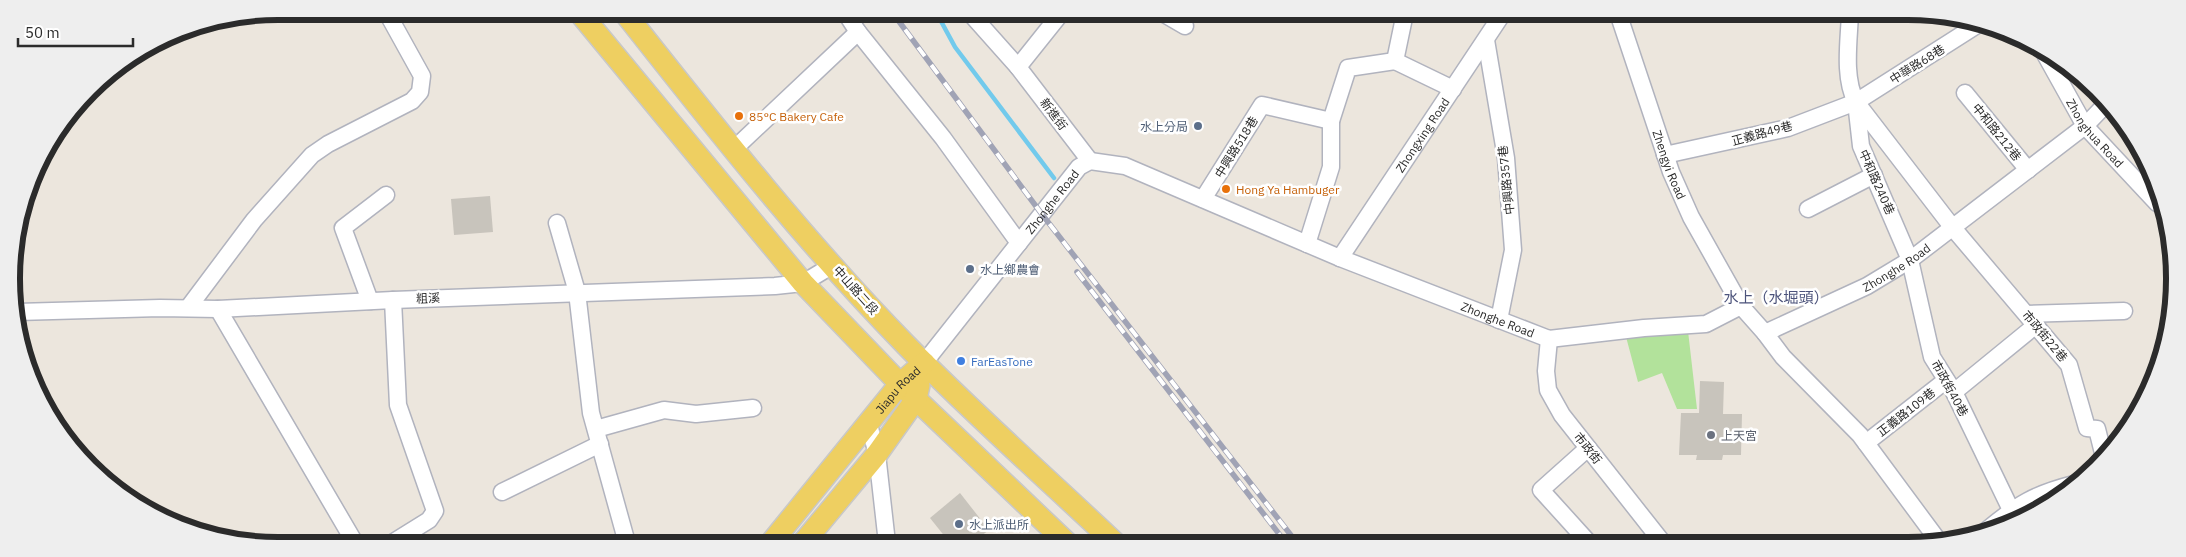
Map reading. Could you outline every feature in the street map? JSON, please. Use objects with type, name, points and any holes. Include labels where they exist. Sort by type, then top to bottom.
[{"type":"main road","points":[[586,20],[803,283],[900,384],[1060,537]]},
{"type":"main road","name":"中山路二段","points":[[630,20],[734,150],[833,265],[924,363],[1108,537]]},
{"type":"main road","name":"Jiapu Road","points":[[777,537],[869,425],[900,384],[924,363]]},
{"type":"main road","name":"Jiapu Road","points":[[809,537],[877,454],[916,399],[924,363]]},
{"type":"street","points":[[188,308],[254,220],[312,155],[328,144],[412,101],[420,92],[422,76],[391,20]]},
{"type":"street","points":[[850,20],[943,138],[1018,243]]},
{"type":"street","name":"新進街","points":[[977,20],[1018,67],[1090,161]]},
{"type":"street","points":[[1018,67],[1056,20]]},
{"type":"street","points":[[1175,20],[1185,26]]},
{"type":"street","points":[[1396,61],[1404,20]]},
{"type":"street","name":"Zhongxing Road","points":[[1340,258],[1499,20]]},
{"type":"street","name":"Zhengyi Road","points":[[1620,20],[1665,155],[1691,217],[1741,306]]},
{"type":"street","name":"中和路240巷","points":[[1850,20],[1848,51],[1851,92],[1856,102],[1953,228]]},
{"type":"street","name":"中華路68巷","points":[[1856,102],[1972,28]]},
{"type":"street","points":[[734,150],[858,32]]},
{"type":"street","name":"中興路357巷","points":[[1486,40],[1506,158],[1512,250],[1499,320]]},
{"type":"street","points":[[1307,244],[1331,168],[1332,121],[1348,68],[1396,61],[1452,89]]},
{"type":"street","name":"Zhonghua Road","points":[[2051,64],[2085,126],[2153,199]]},
{"type":"street","name":"中和路212巷","points":[[1965,93],[2028,170]]},
{"type":"street","name":"正義路49巷","points":[[1665,155],[1788,128],[1856,102]]},
{"type":"street","name":"中和路240巷","points":[[1856,102],[1861,146],[1910,260]]},
{"type":"street","name":"中興路518巷","points":[[1203,199],[1262,104],[1332,121]]},
{"type":"street","name":"Zhonghe Road","points":[[1765,333],[1867,286],[1910,260],[2085,126],[2102,108]]},
{"type":"street","name":"Zhonghe Road","points":[[924,363],[1079,167],[1090,161],[1125,166],[1340,258],[1549,339],[1644,328],[1706,324],[1741,306]]},
{"type":"street","points":[[1808,209],[1874,175]]},
{"type":"street","points":[[370,301],[343,228],[386,195]]},
{"type":"street","points":[[557,223],[577,292],[591,413],[625,537]]},
{"type":"street","name":"市政街22巷","points":[[1953,228],[2069,365],[2087,428],[2097,429],[2102,449]]},
{"type":"street","name":"市政街40巷","points":[[1910,260],[1932,357],[1950,387],[2011,510]]},
{"type":"street","name":"粗溪","points":[[22,312],[188,308],[218,310],[577,292],[775,286],[803,283],[833,265]]},
{"type":"street","points":[[394,300],[398,405],[435,511],[429,520],[402,537]]},
{"type":"street","points":[[1741,306],[1783,357],[1866,443],[1934,535]]},
{"type":"street","points":[[218,310],[351,537]]},
{"type":"street","points":[[2032,319],[2124,311]]},
{"type":"street","name":"正義路109巷","points":[[1866,443],[1950,387],[2032,319]]},
{"type":"street","name":"市政街","points":[[1549,339],[1546,371],[1548,390],[1562,415],[1657,537]]},
{"type":"street","points":[[502,492],[598,437],[664,410],[696,414],[754,408]]},
{"type":"street","points":[[869,425],[877,454],[886,537]]},
{"type":"street","points":[[1583,537],[1541,490],[1588,448]]},
{"type":"street","points":[[1999,520],[2011,510],[2034,497],[2056,490]]},
{"type":"green space","points":[[1688,331],[1697,409],[1677,409],[1662,373],[1638,382],[1625,333]]},
{"type":"building","points":[[490,196],[493,232],[454,235],[451,199]]},
{"type":"building","name":"上天宮","points":[[1700,381],[1724,382],[1723,414],[1742,414],[1741,455],[1723,455],[1722,460],[1696,460],[1697,455],[1679,455],[1681,413],[1699,413]]},
{"type":"building","name":"水上派出所","points":[[960,493],[989,530],[980,537],[945,537],[930,518]]},
{"type":"waterway","points":[[940,20],[955,47],[1054,178]]},
{"type":"railway","points":[[898,20],[1041,213],[1292,537]]},
{"type":"railway","points":[[1077,272],[1281,537]]},
{"type":"place","name":"85°C Bakery Cafe","points":[[739,116]]},
{"type":"place","name":"水上分局","points":[[1198,126]]},
{"type":"place","name":"Hong Ya Hambuger","points":[[1226,189]]},
{"type":"place","name":"水上鄉農會","points":[[970,269]]},
{"type":"place","name":"FarEasTone","points":[[961,361]]},
{"type":"place","name":"上天宮","points":[[1711,435]]},
{"type":"place","name":"水上派出所","points":[[959,524]]},
{"type":"district","name":"水上（水堀頭）","points":[[1776,297]]}]
